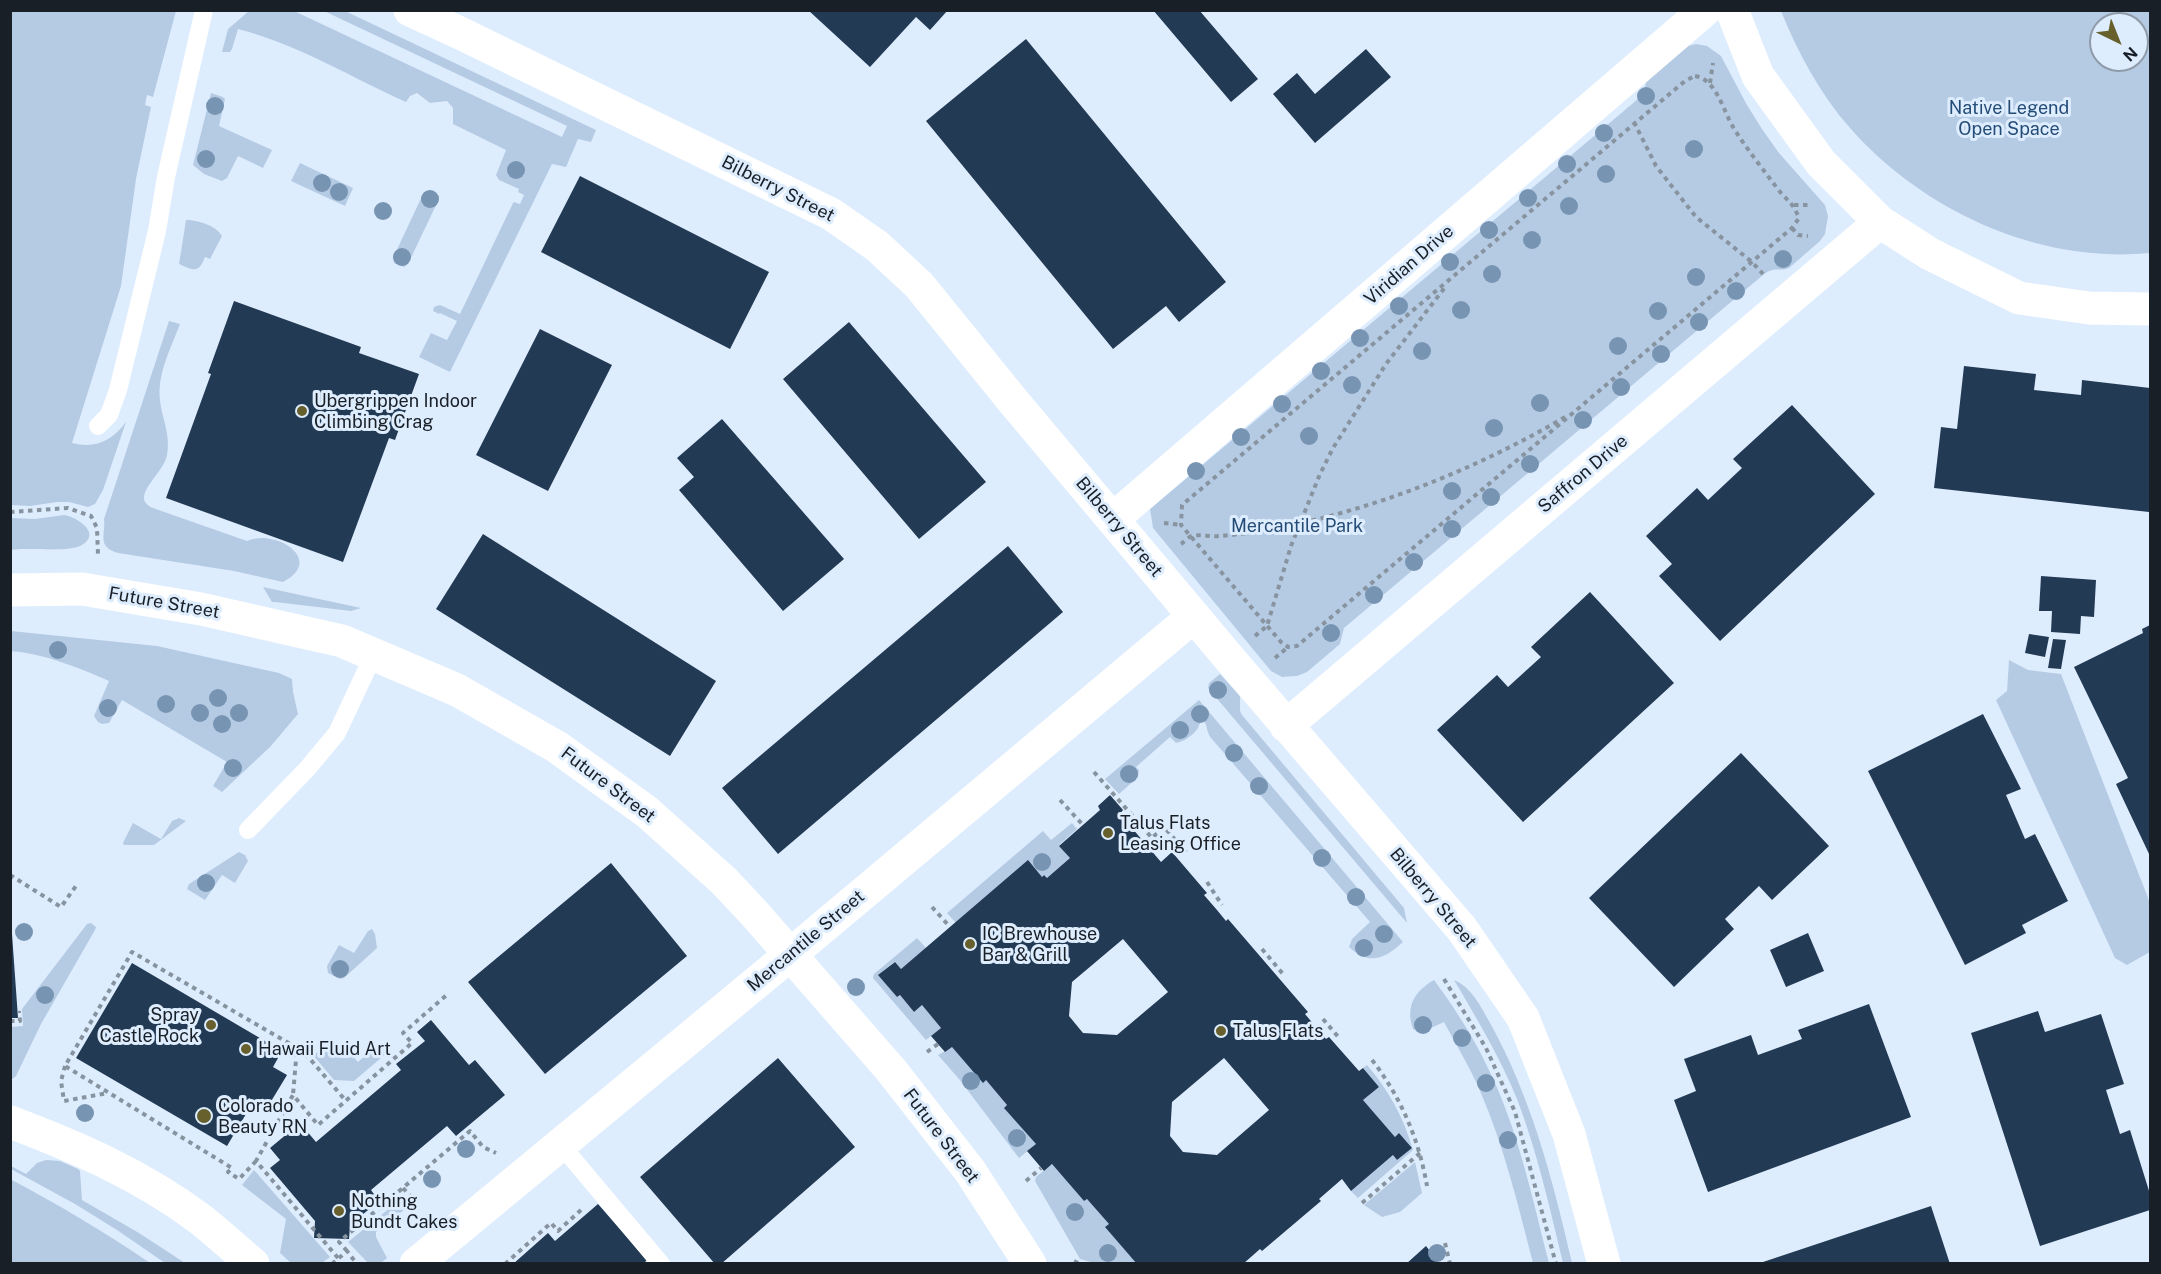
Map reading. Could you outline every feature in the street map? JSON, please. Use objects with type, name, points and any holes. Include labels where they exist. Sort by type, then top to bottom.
[{"type":"street","name":"Bilberry Street","points":[[410,10],[831,214],[877,246],[919,285],[1286,726],[1462,929],[1523,1018],[1569,1134],[1604,1263]]},
{"type":"street","name":"Viridian Drive","points":[[1113,519],[1706,10]]},
{"type":"street","points":[[1732,10],[1758,76],[1821,163],[1880,222],[1930,254],[2019,298],[2088,308],[2151,309]]},
{"type":"street","name":"Saffron Drive","points":[[1286,726],[1880,222]]},
{"type":"street","name":"Future Street","points":[[10,590],[82,589],[201,609],[342,641],[457,690],[566,753],[647,812],[724,881],[791,954],[891,1071],[970,1171],[1030,1263]]},
{"type":"street","name":"Mercantile Street","points":[[416,1263],[791,954],[1194,616]]},
{"type":"street","points":[[10,1122],[64,1142],[130,1174],[199,1218],[253,1263]]},
{"type":"lane","points":[[98,426],[109,415],[118,390],[157,231],[166,177],[204,10]]},
{"type":"lane","points":[[248,830],[307,769],[337,733],[374,654]]},
{"type":"lane","points":[[561,1145],[661,1263]]},
{"type":"path","points":[[1695,76],[1704,77],[1710,83],[1733,126],[1755,159],[1780,192],[1794,205],[1799,218],[1792,228],[1297,646],[1288,647],[1281,642],[1181,525],[1182,505],[1635,123],[1685,81],[1695,76]]},
{"type":"path","points":[[1630,116],[1656,165],[1696,217],[1752,262],[1763,275]]},
{"type":"path","points":[[1794,205],[1809,205],[1814,210]]},
{"type":"path","points":[[1792,228],[1798,234],[1809,236]]},
{"type":"path","points":[[1267,626],[1290,546],[1320,474],[1386,364],[1452,278]]},
{"type":"path","points":[[1191,536],[1219,536],[1335,515],[1417,488],[1525,441],[1576,411]]},
{"type":"path","points":[[10,512],[68,508],[91,516],[97,528],[98,555]]},
{"type":"path","points":[[1094,772],[1152,838],[1164,827],[1186,852]]},
{"type":"path","points":[[1060,800],[1083,825]]},
{"type":"path","points":[[10,875],[61,907],[78,883]]},
{"type":"path","points":[[1207,882],[1222,905]]},
{"type":"path","points":[[932,907],[950,927]]},
{"type":"path","points":[[1262,949],[1283,974]]},
{"type":"path","points":[[109,1093],[64,1101],[62,1081],[65,1066],[132,952],[297,1048],[310,1059],[346,1101]]},
{"type":"path","points":[[1444,979],[1486,1048],[1515,1112],[1556,1263]]},
{"type":"path","points":[[292,1095],[318,1125],[412,1043],[403,1033],[449,993]]},
{"type":"path","points":[[10,1021],[20,1021],[19,1011]]},
{"type":"path","points":[[1323,1019],[1340,1038]]},
{"type":"path","points":[[927,1052],[938,1044]]},
{"type":"path","points":[[65,1066],[231,1168],[228,1172],[239,1179],[256,1161],[292,1095],[297,1048]]},
{"type":"path","points":[[1372,1060],[1391,1084],[1408,1120],[1420,1153],[1427,1186]]},
{"type":"path","points":[[357,1263],[339,1242],[470,1131],[483,1147]]},
{"type":"path","points":[[1362,1203],[1420,1153]]},
{"type":"path","points":[[256,1161],[338,1258]]},
{"type":"path","points":[[1026,1181],[1041,1168]]},
{"type":"path","points":[[403,1188],[417,1203]]},
{"type":"path","points":[[505,1263],[551,1223],[558,1231],[581,1210],[576,1204]]},
{"type":"path","points":[[1445,1243],[1450,1263]]},
{"type":"path","points":[[332,1263],[346,1251]]},
{"type":"path","points":[[1074,1261],[1080,1263]]},
{"type":"green space","points":[[11,10],[176,11],[153,97],[147,95],[145,105],[151,107],[136,179],[121,286],[72,443],[88,445],[102,442],[121,429],[126,422],[103,490],[95,504],[88,507],[69,502],[30,506],[11,505]]},
{"type":"green space","points":[[249,11],[294,11],[562,137],[567,126],[324,11],[345,11],[596,130],[591,142],[578,139],[566,167],[552,164],[450,372],[419,357],[431,333],[447,340],[457,321],[433,311],[434,307],[440,305],[460,314],[513,203],[520,204],[524,195],[518,192],[519,189],[499,180],[496,175],[506,150],[453,124],[453,108],[447,101],[430,103],[417,93],[410,96],[406,102],[302,52],[260,35],[238,29],[230,52],[222,52],[228,29]]},
{"type":"green space","name":"Native Legend Open Space","points":[[1781,11],[2150,11],[2150,253],[2108,254],[2067,250],[2026,240],[1986,226],[1948,207],[1912,184],[1879,158],[1839,115],[1802,58]]},
{"type":"green space","name":"Mercantile Park","points":[[1696,44],[1707,46],[1721,56],[1762,129],[1779,153],[1825,205],[1828,216],[1825,234],[1789,268],[1774,270],[1763,275],[1344,628],[1340,644],[1307,672],[1297,676],[1282,677],[1271,671],[1153,528],[1150,509],[1632,104],[1642,94],[1646,80],[1688,46]]},
{"type":"green space","points":[[211,93],[225,99],[219,126],[272,150],[263,168],[238,156],[227,178],[222,181],[204,174],[193,165]]},
{"type":"green space","points":[[300,163],[353,188],[345,206],[291,181]]},
{"type":"green space","points":[[430,190],[439,196],[438,201],[408,264],[404,267],[394,263],[393,258],[424,192]]},
{"type":"green space","points":[[186,220],[206,224],[222,236],[210,259],[205,257],[201,266],[195,269],[179,264]]},
{"type":"green space","points":[[169,321],[180,324],[166,361],[160,390],[168,448],[165,462],[146,491],[144,498],[146,503],[153,508],[247,541],[258,538],[282,542],[292,548],[298,556],[299,564],[295,573],[283,582],[234,571],[118,553],[104,543],[104,519]]},
{"type":"green space","points":[[64,515],[81,522],[89,531],[88,540],[82,545],[68,549],[11,550],[11,518],[35,519]]},
{"type":"green space","points":[[263,587],[361,608],[351,611],[272,602]]},
{"type":"green space","points":[[11,631],[157,646],[279,673],[292,679],[298,714],[270,747],[222,792],[213,786],[227,762],[122,700],[109,723],[98,722],[94,716],[109,681],[49,658],[11,651]]},
{"type":"green space","points":[[2009,660],[2028,670],[2061,674],[2150,903],[2150,952],[2127,965],[2115,958],[1996,700],[2007,691]]},
{"type":"green space","points":[[1220,674],[1240,696],[1242,715],[1404,908],[1407,923],[1208,688],[1209,683]]},
{"type":"green space","points":[[1199,700],[1403,942],[1390,953],[1370,958],[1364,957],[1349,947],[1352,939],[1370,922],[1211,738],[1203,720],[1196,731],[1185,740],[1176,743],[1170,737],[1136,767],[1139,770],[1138,777],[1119,794],[1105,779]]},
{"type":"green space","points":[[179,818],[186,821],[154,845],[124,845],[123,843],[133,823],[161,839],[172,821]]},
{"type":"green space","points":[[1072,823],[1077,829],[1059,845],[1070,858],[1047,878],[1044,875],[956,923],[947,913],[1043,831],[1051,840]]},
{"type":"green space","points":[[239,852],[245,855],[248,861],[235,883],[222,875],[205,900],[187,889],[189,884]]},
{"type":"green space","points":[[91,923],[96,927],[95,930],[41,1024],[16,1076],[11,1080],[11,1027],[23,1026],[22,1009],[87,924]]},
{"type":"green space","points":[[372,929],[377,948],[344,978],[340,979],[328,973],[327,966],[339,945],[354,953],[368,931]]},
{"type":"green space","points":[[917,938],[926,948],[901,969],[894,962],[879,975],[897,997],[900,995],[914,1012],[922,1005],[941,1028],[926,1040],[873,978],[874,974]]},
{"type":"green space","points":[[1434,980],[1456,1011],[1482,1055],[1498,1090],[1516,1138],[1549,1263],[1533,1263],[1510,1176],[1489,1112],[1472,1073],[1444,1022],[1420,1033],[1413,1029],[1410,1013],[1413,1000],[1427,984]]},
{"type":"green space","points":[[1454,980],[1465,987],[1478,1003],[1517,1079],[1539,1139],[1572,1263],[1563,1263],[1537,1160],[1517,1099],[1496,1053]]},
{"type":"green space","points":[[380,1042],[388,1052],[354,1081],[334,1080],[312,1054],[342,1044],[358,1062]]},
{"type":"green space","points":[[952,1047],[986,1080],[1007,1105],[1005,1108],[1036,1144],[1019,1158],[938,1055]]},
{"type":"green space","points":[[1367,1065],[1394,1104],[1413,1150],[1358,1198],[1351,1191],[1393,1155],[1397,1160],[1412,1148],[1399,1133],[1395,1137],[1363,1100],[1379,1087],[1363,1068]]},
{"type":"green space","points":[[46,1160],[60,1161],[78,1169],[82,1200],[185,1263],[165,1263],[75,1204],[11,1169],[11,1166],[26,1174],[37,1163]]},
{"type":"green space","points":[[1415,1162],[1422,1193],[1400,1212],[1382,1217],[1364,1205]]},
{"type":"green space","points":[[1052,1164],[1084,1201],[1087,1199],[1109,1224],[1137,1263],[1094,1263],[1080,1259],[1035,1181],[1036,1177]]},
{"type":"green space","points":[[254,1170],[330,1257],[322,1263],[291,1263],[280,1253],[286,1219],[242,1185]]},
{"type":"green space","points":[[10,1179],[82,1219],[150,1263],[11,1263]]},
{"type":"green space","points":[[402,1198],[409,1206],[376,1232],[376,1237],[387,1258],[381,1263],[368,1263],[348,1242]]},
{"type":"building","points":[[808,10],[948,10],[930,30],[916,17],[870,67]]},
{"type":"building","points":[[1153,10],[1199,10],[1258,79],[1231,102]]},
{"type":"building","points":[[1026,39],[1226,282],[1179,322],[1166,306],[1113,349],[926,121]]},
{"type":"building","points":[[1366,49],[1391,77],[1315,143],[1273,94],[1297,73],[1315,94]]},
{"type":"building","points":[[580,176],[769,272],[730,349],[541,252]]},
{"type":"building","name":"Ubergrippen Indoor Climbing Crag","points":[[234,301],[361,347],[359,353],[419,374],[395,440],[389,438],[343,562],[166,498],[211,374],[208,373]]},
{"type":"building","points":[[849,322],[986,482],[919,539],[783,379]]},
{"type":"building","points":[[540,329],[612,365],[548,491],[476,455]]},
{"type":"building","points":[[1964,366],[2036,374],[2034,390],[2081,395],[2082,380],[2150,388],[2149,512],[1934,488],[1941,427],[1957,429]]},
{"type":"building","points":[[1792,405],[1875,494],[1720,641],[1659,576],[1672,564],[1646,536],[1697,488],[1708,500],[1742,468],[1733,459]]},
{"type":"building","points":[[722,419],[844,559],[783,611],[679,490],[694,477],[677,458]]},
{"type":"building","points":[[483,534],[716,681],[670,756],[436,609]]},
{"type":"building","points":[[1008,546],[1063,612],[778,854],[722,788]]},
{"type":"building","points":[[2041,576],[2096,580],[2094,617],[2081,616],[2080,634],[2051,632],[2052,611],[2039,611]]},
{"type":"building","points":[[1590,592],[1674,683],[1523,822],[1437,730],[1497,675],[1508,687],[1541,657],[1531,647]]},
{"type":"building","points":[[2150,625],[2150,856],[2116,784],[2128,778],[2074,667],[2143,633],[2142,629]]},
{"type":"building","points":[[2029,634],[2049,637],[2045,657],[2025,653]]},
{"type":"building","points":[[2053,639],[2066,640],[2061,669],[2048,668]]},
{"type":"building","points":[[1983,714],[2021,789],[2006,795],[2025,839],[2035,834],[2068,901],[2022,925],[2026,933],[1965,965],[1868,771]]},
{"type":"building","points":[[1741,753],[1829,846],[1772,900],[1759,886],[1725,919],[1734,929],[1674,987],[1589,898]]},
{"type":"building","name":"Talus Flats","points":[[1110,795],[1123,810],[1120,814],[1161,862],[1172,852],[1207,893],[1204,895],[1226,921],[1228,919],[1308,1012],[1305,1014],[1326,1039],[1329,1037],[1359,1071],[1363,1068],[1379,1087],[1363,1100],[1395,1137],[1399,1133],[1412,1148],[1397,1160],[1393,1155],[1351,1191],[1342,1179],[1319,1199],[1321,1201],[1262,1251],[1260,1249],[1243,1264],[1137,1264],[1105,1227],[1109,1224],[1087,1199],[1084,1201],[1052,1164],[1044,1171],[1027,1151],[1036,1144],[1004,1108],[1007,1105],[986,1080],[983,1083],[952,1047],[945,1052],[931,1036],[941,1028],[922,1005],[914,1012],[900,995],[897,997],[878,975],[895,962],[901,969],[1028,860],[1042,877],[1044,875],[1047,878],[1070,858],[1059,846],[1100,810],[1098,806]],"holes":[[[1123,939],[1168,992],[1117,1035],[1083,1033],[1069,1016],[1072,982]],[[1224,1058],[1269,1110],[1217,1155],[1183,1152],[1170,1136],[1172,1102]]]},
{"type":"building","points":[[611,863],[687,956],[545,1074],[468,982]]},
{"type":"building","points":[[1808,933],[1824,971],[1786,987],[1770,950]]},
{"type":"building","points":[[10,934],[12,934],[18,1018],[10,1018]]},
{"type":"building","points":[[132,963],[282,1051],[273,1067],[287,1075],[267,1108],[249,1098],[244,1106],[249,1109],[227,1146],[76,1058]]},
{"type":"building","points":[[1869,1004],[1911,1117],[1708,1192],[1674,1100],[1696,1091],[1684,1059],[1751,1035],[1758,1055],[1802,1039],[1798,1030]]},
{"type":"building","points":[[2038,1011],[2045,1032],[2101,1014],[2124,1084],[2106,1090],[2120,1134],[2130,1130],[2150,1194],[2150,1210],[2040,1246],[1971,1033]]},
{"type":"building","points":[[431,1020],[469,1065],[475,1060],[505,1095],[456,1136],[447,1126],[371,1190],[379,1201],[350,1225],[349,1239],[314,1238],[315,1221],[270,1168],[280,1160],[270,1148],[300,1123],[316,1142],[401,1070],[396,1064],[425,1041],[417,1032]]},
{"type":"building","points":[[778,1058],[855,1147],[721,1264],[715,1264],[640,1177]]},
{"type":"building","points":[[598,1204],[647,1260],[643,1264],[513,1264],[548,1233],[555,1241]]},
{"type":"building","points":[[1931,1206],[1950,1264],[1760,1264],[1760,1263]]},
{"type":"building","points":[[1426,1246],[1440,1264],[1406,1264]]},
{"type":"place","name":"Ubergrippen Indoor Climbing Crag","points":[[302,411]]},
{"type":"place","name":"Talus Flats Leasing Office","points":[[1108,833]]},
{"type":"place","name":"IC Brewhouse Bar & Grill","points":[[970,944]]},
{"type":"place","name":"Spray Castle Rock","points":[[211,1025]]},
{"type":"place","name":"Talus Flats","points":[[1221,1031]]},
{"type":"place","name":"Hawaii Fluid Art","points":[[246,1049]]},
{"type":"place","name":"Colorado Beauty RN","points":[[204,1116]]},
{"type":"place","name":"Nothing Bundt Cakes","points":[[339,1211]]}]
